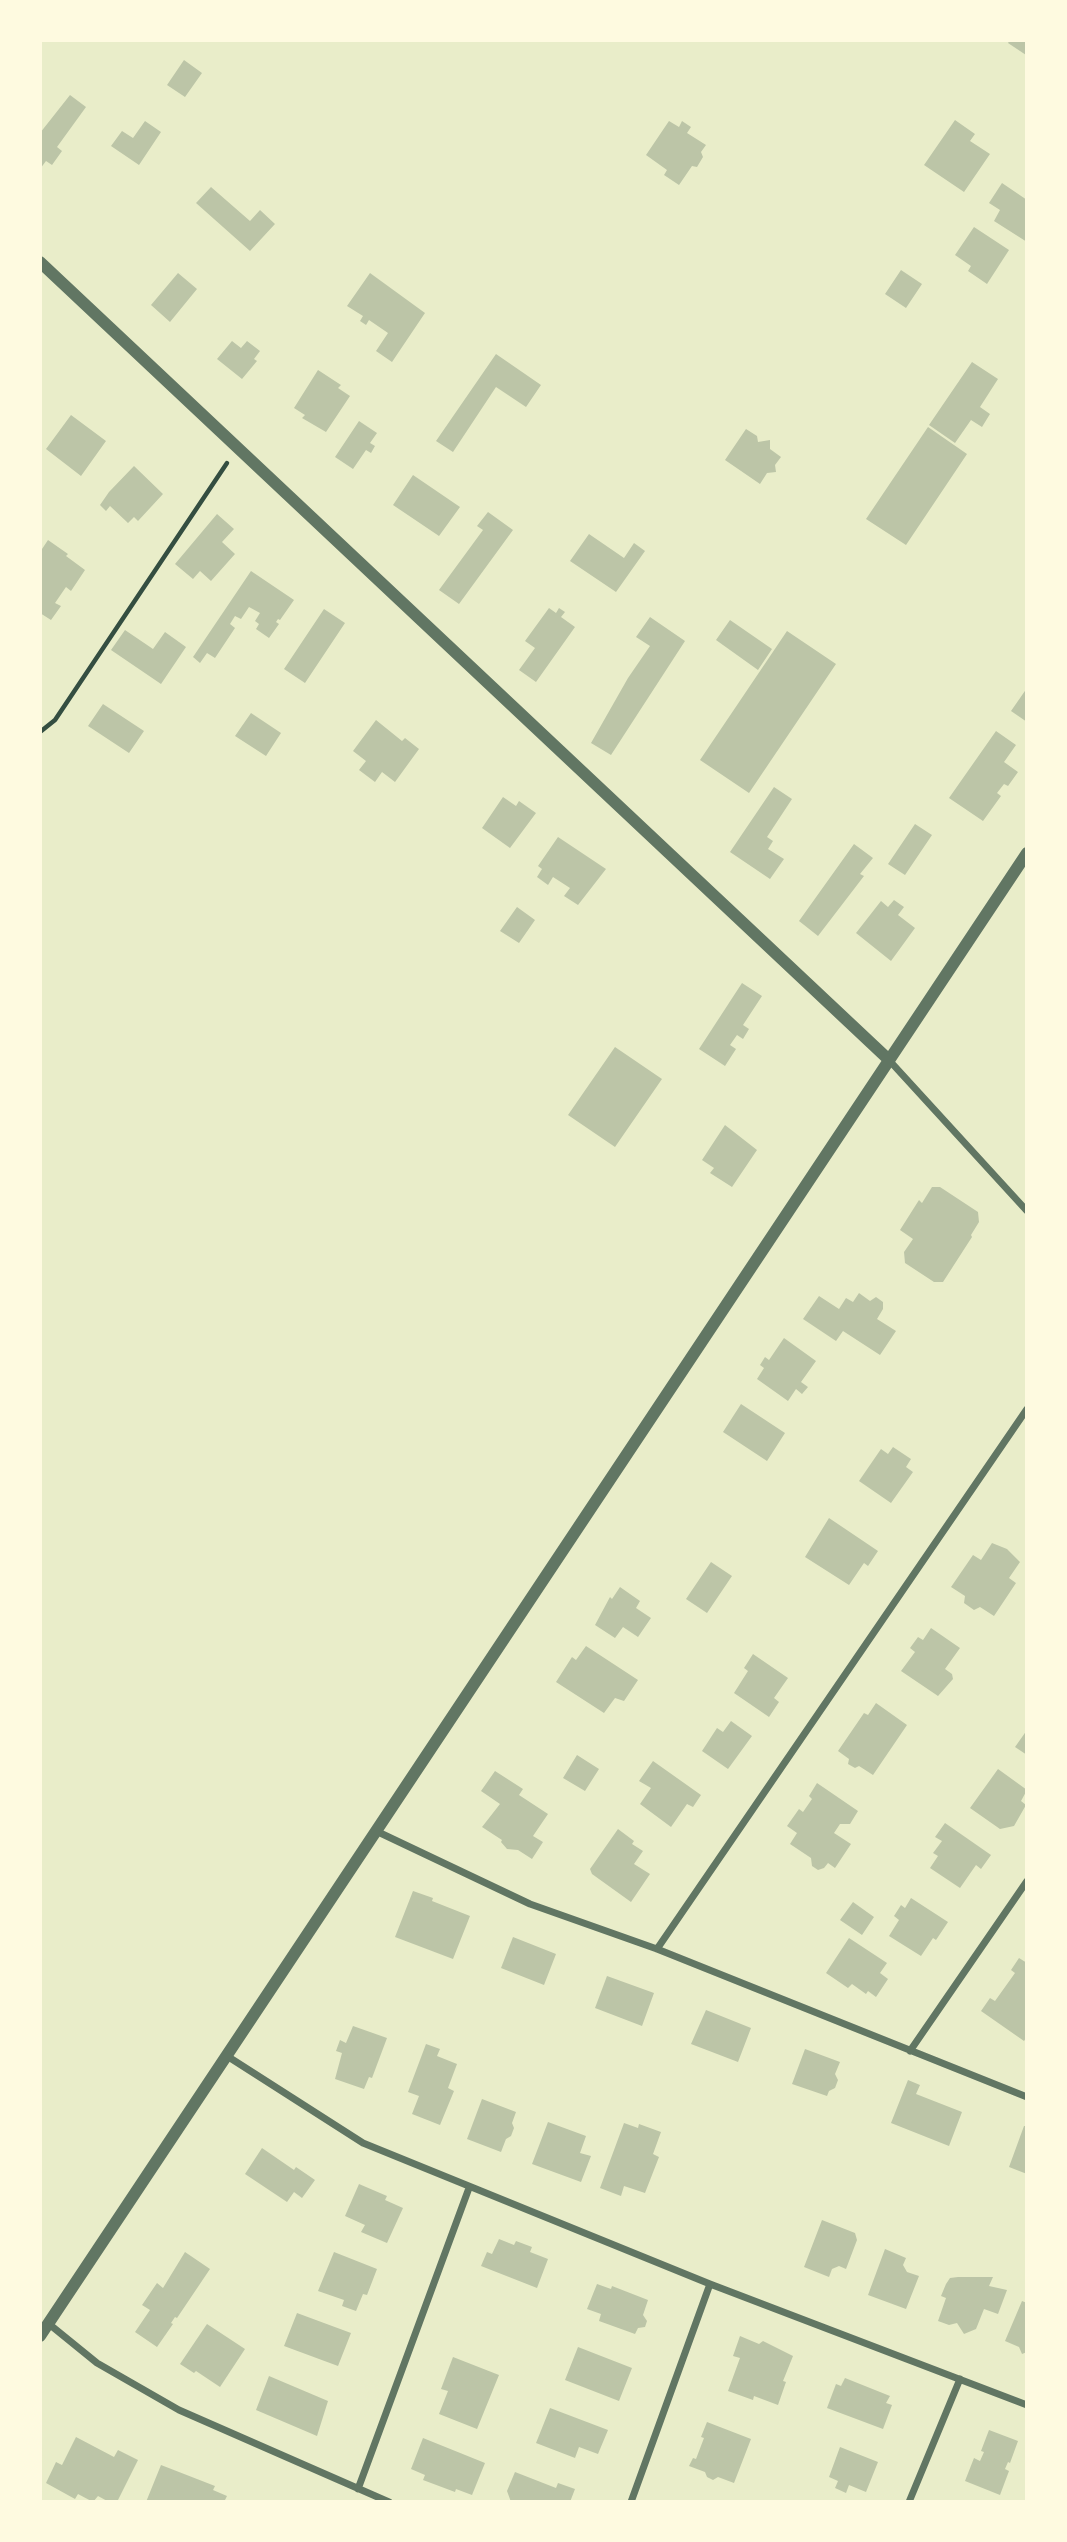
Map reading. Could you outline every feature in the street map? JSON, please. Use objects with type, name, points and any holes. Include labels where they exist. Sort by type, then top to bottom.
[{"type":"street","points":[[40,262],[888,1059],[1027,1211]]},
{"type":"street","points":[[40,2336],[1027,853]]},
{"type":"street","points":[[657,1949],[1027,1409]]},
{"type":"street","points":[[376,1831],[530,1904],[657,1949],[1027,2097]]},
{"type":"street","points":[[910,2052],[1027,1881]]},
{"type":"street","points":[[227,2056],[363,2143],[710,2284],[1027,2405]]},
{"type":"street","points":[[358,2489],[469,2188]]},
{"type":"street","points":[[631,2502],[710,2284]]},
{"type":"street","points":[[49,2324],[97,2363],[179,2410],[389,2502]]},
{"type":"street","points":[[909,2502],[960,2379]]},
{"type":"path","points":[[40,732],[55,720],[238,448]]},
{"type":"building","points":[[1010,40],[1027,40],[1026,55],[1008,43]]},
{"type":"building","points":[[184,60],[202,73],[185,97],[167,85]]},
{"type":"building","points":[[70,95],[86,107],[57,147],[62,151],[52,165],[46,161],[40,169],[40,133]]},
{"type":"building","points":[[955,120],[975,134],[970,141],[990,154],[964,192],[924,165]]},
{"type":"building","points":[[145,121],[161,132],[139,165],[111,146],[122,131],[133,138]]},
{"type":"building","points":[[669,121],[679,127],[682,121],[691,127],[687,133],[706,145],[697,167],[692,166],[679,185],[664,175],[667,170],[646,155]]},
{"type":"building","points":[[1002,183],[1027,200],[1027,242],[994,221],[1000,210],[989,203]]},
{"type":"building","points":[[211,187],[250,221],[260,210],[275,224],[250,251],[196,203]]},
{"type":"building","points":[[974,227],[1009,250],[987,284],[968,271],[971,266],[955,255]]},
{"type":"building","points":[[901,270],[922,284],[906,308],[885,294]]},
{"type":"building","points":[[178,273],[197,289],[170,322],[151,305]]},
{"type":"building","points":[[370,273],[425,313],[392,362],[376,351],[388,333],[369,320],[366,325],[360,321],[363,316],[347,306]]},
{"type":"building","points":[[232,341],[241,348],[247,341],[260,351],[254,359],[257,361],[242,379],[217,359]]},
{"type":"building","points":[[496,354],[541,385],[526,407],[496,387],[453,452],[436,441]]},
{"type":"building","points":[[972,362],[998,379],[980,407],[990,414],[982,427],[971,420],[955,443],[929,425]]},
{"type":"building","points":[[318,370],[341,385],[338,388],[350,396],[326,432],[302,418],[305,415],[294,408]]},
{"type":"building","points":[[71,415],[106,441],[81,476],[46,449]]},
{"type":"building","points":[[359,421],[377,433],[370,443],[375,446],[371,453],[366,450],[353,469],[335,457]]},
{"type":"building","points":[[928,427],[967,454],[906,545],[866,519]]},
{"type":"building","points":[[746,429],[757,436],[758,442],[770,440],[770,449],[781,457],[775,465],[776,472],[767,473],[760,484],[725,460]]},
{"type":"building","points":[[134,466],[163,494],[138,521],[134,517],[128,523],[110,506],[106,511],[100,505]]},
{"type":"building","points":[[413,475],[460,507],[439,536],[393,505]]},
{"type":"building","points":[[488,512],[513,530],[459,604],[439,590],[483,530],[477,526]]},
{"type":"building","points":[[217,514],[234,529],[222,542],[235,554],[211,581],[200,571],[193,579],[175,564]]},
{"type":"building","points":[[589,534],[624,558],[634,543],[645,551],[616,592],[570,561]]},
{"type":"building","points":[[48,540],[85,570],[71,591],[66,587],[55,603],[61,606],[51,620],[40,613],[40,552]]},
{"type":"building","points":[[251,571],[294,600],[276,622],[279,624],[269,638],[256,629],[259,624],[255,621],[260,613],[249,607],[241,619],[235,616],[230,624],[235,628],[215,658],[207,653],[200,663],[193,657]]},
{"type":"building","points":[[549,608],[556,613],[559,608],[565,612],[561,617],[575,627],[536,682],[519,670],[535,648],[525,641]]},
{"type":"building","points":[[324,609],[345,623],[305,683],[284,669]]},
{"type":"building","points":[[650,617],[685,641],[611,755],[591,743],[628,678],[650,646],[636,637]]},
{"type":"building","points":[[730,620],[772,649],[758,670],[716,640]]},
{"type":"building","points":[[125,630],[153,649],[165,632],[186,647],[161,684],[111,650]]},
{"type":"building","points":[[787,631],[836,664],[749,793],[700,760]]},
{"type":"building","points":[[1027,688],[1027,722],[1011,711]]},
{"type":"building","points":[[103,704],[144,731],[129,753],[88,726]]},
{"type":"building","points":[[251,713],[281,733],[266,756],[235,736]]},
{"type":"building","points":[[376,720],[402,741],[405,738],[419,749],[395,782],[382,772],[375,782],[359,770],[366,761],[353,751]]},
{"type":"building","points":[[996,731],[1016,745],[1004,762],[1018,772],[1008,786],[1004,784],[997,793],[1001,796],[983,821],[949,798]]},
{"type":"building","points":[[774,787],[792,799],[767,837],[773,841],[768,849],[784,859],[770,879],[730,852]]},
{"type":"building","points":[[503,797],[516,806],[519,801],[536,813],[510,848],[482,828]]},
{"type":"building","points":[[915,824],[932,835],[905,875],[888,864]]},
{"type":"building","points":[[558,837],[606,869],[578,905],[564,896],[570,888],[553,877],[548,885],[537,877],[542,869],[538,866]]},
{"type":"building","points":[[854,844],[873,858],[860,874],[864,876],[818,936],[799,921]]},
{"type":"building","points":[[894,900],[904,907],[898,915],[915,928],[891,961],[856,933],[881,901],[888,907]]},
{"type":"building","points":[[517,907],[535,920],[519,943],[500,931]]},
{"type":"building","points":[[742,983],[762,996],[743,1025],[749,1029],[743,1039],[737,1035],[730,1045],[736,1049],[725,1066],[699,1049]]},
{"type":"building","points":[[615,1047],[662,1079],[615,1147],[568,1115]]},
{"type":"building","points":[[725,1125],[757,1150],[732,1187],[710,1173],[714,1168],[702,1160]]},
{"type":"building","points":[[932,1187],[940,1187],[978,1212],[979,1222],[972,1237],[943,1282],[934,1282],[905,1263],[904,1252],[913,1239],[900,1230],[919,1200],[922,1203]]},
{"type":"building","points":[[859,1293],[870,1301],[876,1297],[883,1302],[883,1309],[877,1319],[896,1331],[880,1355],[843,1331],[836,1341],[803,1319],[819,1296],[839,1309],[846,1298],[853,1302]]},
{"type":"building","points":[[784,1338],[816,1361],[801,1382],[808,1387],[802,1394],[796,1389],[788,1401],[757,1379],[764,1368],[760,1365],[765,1357],[769,1360]]},
{"type":"building","points":[[741,1404],[785,1433],[767,1461],[723,1432]]},
{"type":"building","points":[[893,1447],[911,1459],[906,1467],[913,1472],[891,1503],[859,1481],[881,1449],[888,1454]]},
{"type":"building","points":[[829,1518],[878,1551],[868,1566],[864,1563],[849,1585],[805,1557]]},
{"type":"building","points":[[992,1543],[1007,1549],[1020,1562],[1009,1578],[1016,1583],[994,1616],[980,1607],[974,1610],[964,1603],[965,1596],[951,1587],[973,1555],[981,1560]]},
{"type":"building","points":[[711,1562],[732,1576],[707,1613],[686,1599]]},
{"type":"building","points":[[620,1587],[640,1601],[636,1608],[651,1618],[638,1637],[623,1627],[615,1638],[595,1625],[610,1597],[612,1599]]},
{"type":"building","points":[[931,1628],[960,1648],[945,1669],[952,1674],[953,1679],[938,1696],[901,1671],[915,1652],[910,1648],[918,1637],[923,1640]]},
{"type":"building","points":[[586,1646],[638,1680],[624,1701],[615,1698],[604,1713],[556,1682],[572,1657],[576,1660]]},
{"type":"building","points":[[753,1654],[788,1678],[774,1698],[779,1702],[769,1717],[734,1693],[748,1671],[744,1668]]},
{"type":"building","points":[[876,1703],[907,1725],[873,1775],[859,1766],[855,1768],[848,1764],[849,1759],[838,1751],[864,1713],[868,1715]]},
{"type":"building","points":[[731,1721],[752,1736],[728,1769],[702,1751],[717,1728],[723,1732]]},
{"type":"building","points":[[1027,1730],[1027,1755],[1015,1747]]},
{"type":"building","points":[[577,1755],[599,1769],[585,1791],[563,1778]]},
{"type":"building","points":[[653,1761],[701,1795],[693,1807],[687,1804],[671,1827],[640,1804],[651,1788],[639,1781]]},
{"type":"building","points":[[998,1769],[1027,1790],[1021,1801],[1026,1805],[1014,1826],[1000,1829],[970,1808]]},
{"type":"building","points":[[495,1771],[523,1789],[519,1795],[548,1814],[533,1836],[543,1842],[532,1859],[518,1850],[507,1849],[502,1840],[482,1827],[500,1804],[481,1791]]},
{"type":"building","points":[[817,1783],[858,1811],[850,1824],[840,1824],[834,1833],[851,1844],[835,1868],[828,1863],[818,1870],[812,1866],[811,1858],[790,1844],[797,1833],[787,1826],[799,1809],[803,1812],[812,1799],[809,1796]]},
{"type":"building","points":[[945,1823],[991,1855],[981,1869],[976,1865],[960,1888],[930,1868],[938,1856],[933,1853],[942,1841],[935,1837]]},
{"type":"building","points":[[618,1829],[643,1851],[634,1864],[650,1874],[631,1902],[592,1874],[590,1869]]},
{"type":"building","points":[[413,1891],[470,1916],[453,1959],[395,1937]]},
{"type":"building","points":[[911,1898],[948,1922],[921,1956],[889,1936],[899,1920],[894,1916],[901,1905],[905,1908]]},
{"type":"building","points":[[853,1902],[874,1917],[862,1935],[840,1920]]},
{"type":"building","points":[[513,1937],[556,1954],[544,1985],[501,1968]]},
{"type":"building","points":[[849,1938],[887,1963],[880,1973],[888,1979],[876,1997],[868,1991],[866,1994],[852,1984],[848,1988],[826,1973]]},
{"type":"building","points":[[1019,1958],[1027,1963],[1027,2037],[1024,2041],[981,2011],[990,1998],[995,2001],[1015,1973],[1011,1970]]},
{"type":"building","points":[[607,1976],[654,1993],[642,2026],[595,2008]]},
{"type":"building","points":[[706,2010],[751,2028],[738,2062],[691,2044]]},
{"type":"building","points":[[353,2026],[387,2038],[372,2078],[369,2077],[364,2089],[335,2079],[342,2053],[336,2051],[340,2040],[346,2043]]},
{"type":"building","points":[[426,2044],[440,2049],[437,2056],[457,2064],[448,2088],[454,2091],[440,2125],[412,2114],[419,2096],[408,2092]]},
{"type":"building","points":[[805,2049],[840,2062],[835,2074],[838,2080],[835,2088],[829,2091],[827,2096],[792,2084]]},
{"type":"building","points":[[908,2080],[920,2085],[916,2094],[962,2112],[949,2146],[891,2123]]},
{"type":"building","points":[[482,2099],[516,2112],[511,2136],[506,2139],[501,2152],[467,2139]]},
{"type":"building","points":[[548,2122],[586,2136],[580,2153],[591,2156],[581,2182],[532,2164]]},
{"type":"building","points":[[624,2123],[638,2128],[639,2124],[661,2132],[653,2154],[659,2157],[645,2193],[624,2186],[621,2196],[600,2188]]},
{"type":"building","points":[[1024,2126],[1027,2126],[1027,2174],[1009,2167]]},
{"type":"building","points":[[262,2148],[294,2170],[296,2167],[315,2180],[302,2198],[294,2192],[287,2202],[245,2174]]},
{"type":"building","points":[[359,2184],[387,2196],[385,2200],[403,2208],[387,2243],[361,2232],[365,2225],[345,2216]]},
{"type":"building","points":[[822,2220],[855,2233],[857,2240],[846,2269],[839,2266],[832,2269],[829,2277],[804,2267]]},
{"type":"building","points":[[499,2239],[514,2245],[516,2241],[532,2247],[530,2252],[548,2259],[537,2288],[481,2266],[487,2252],[492,2254]]},
{"type":"building","points":[[885,2249],[906,2258],[903,2265],[907,2272],[919,2276],[906,2309],[868,2295]]},
{"type":"building","points":[[185,2252],[210,2269],[157,2347],[135,2332],[150,2310],[142,2305],[157,2283],[163,2288]]},
{"type":"building","points":[[334,2252],[377,2269],[367,2295],[363,2294],[356,2311],[342,2306],[344,2300],[318,2291]]},
{"type":"building","points":[[993,2277],[989,2286],[1007,2290],[998,2314],[984,2309],[976,2329],[964,2334],[957,2323],[949,2325],[938,2321],[946,2298],[941,2296],[946,2284],[950,2278]]},
{"type":"building","points":[[597,2284],[611,2289],[612,2286],[648,2300],[643,2315],[647,2321],[645,2327],[638,2328],[635,2334],[599,2321],[601,2314],[587,2309]]},
{"type":"building","points":[[1022,2301],[1027,2303],[1027,2352],[1022,2354],[1019,2347],[1005,2341]]},
{"type":"building","points":[[297,2313],[351,2333],[338,2366],[284,2346]]},
{"type":"building","points":[[207,2324],[245,2349],[220,2387],[180,2364]]},
{"type":"building","points":[[740,2336],[759,2344],[763,2341],[793,2356],[783,2381],[786,2382],[778,2405],[754,2396],[753,2400],[728,2391],[740,2358],[733,2356]]},
{"type":"building","points":[[578,2347],[632,2368],[619,2401],[565,2380]]},
{"type":"building","points":[[453,2357],[499,2375],[477,2429],[439,2414],[448,2391],[441,2389]]},
{"type":"building","points":[[269,2376],[328,2401],[317,2436],[256,2410]]},
{"type":"building","points":[[845,2378],[890,2396],[886,2403],[892,2405],[883,2429],[827,2408],[836,2384],[841,2386]]},
{"type":"building","points":[[550,2408],[608,2430],[598,2454],[579,2447],[575,2458],[536,2443]]},
{"type":"building","points":[[707,2422],[751,2439],[734,2483],[718,2477],[713,2480],[707,2477],[705,2472],[689,2466],[693,2458],[696,2459]]},
{"type":"building","points":[[989,2430],[1018,2441],[1005,2469],[1009,2471],[1000,2495],[965,2481],[974,2458],[980,2461]]},
{"type":"building","points":[[76,2437],[114,2457],[118,2450],[138,2460],[117,2502],[109,2502],[98,2496],[93,2502],[78,2494],[75,2499],[46,2483],[56,2462],[62,2465]]},
{"type":"building","points":[[423,2438],[485,2463],[472,2495],[456,2489],[455,2492],[423,2480],[425,2475],[411,2469]]},
{"type":"building","points":[[840,2447],[878,2462],[866,2492],[849,2485],[846,2493],[835,2488],[838,2481],[829,2477]]},
{"type":"building","points":[[161,2465],[215,2486],[213,2490],[227,2496],[224,2502],[146,2502]]},
{"type":"building","points":[[515,2472],[556,2488],[558,2483],[575,2489],[570,2502],[511,2502],[507,2491]]}]
